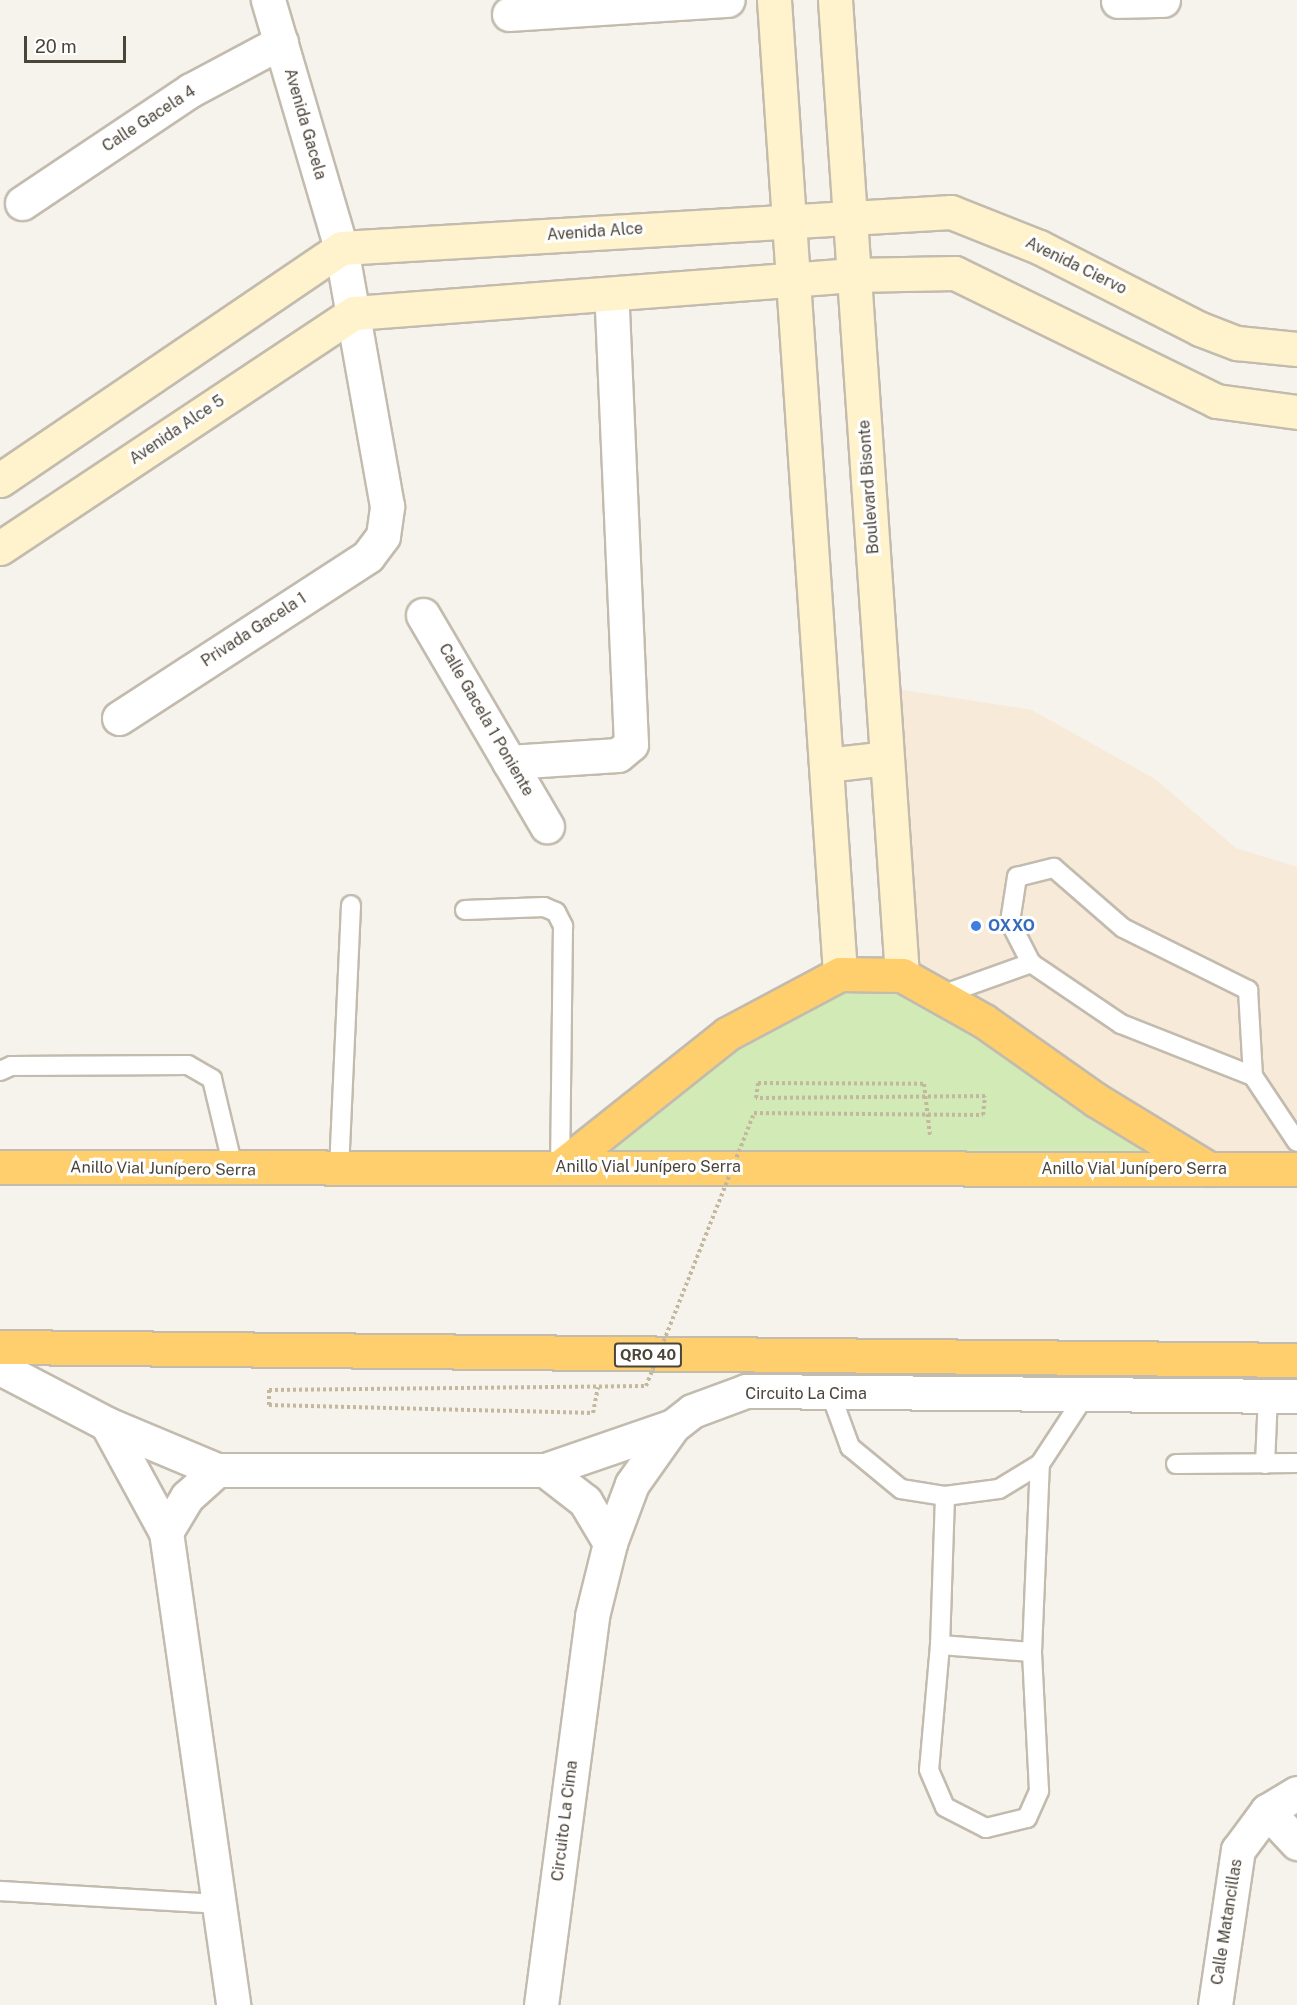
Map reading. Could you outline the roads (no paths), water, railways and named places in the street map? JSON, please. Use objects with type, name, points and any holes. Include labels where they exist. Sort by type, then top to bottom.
[{"type":"highway","points":[[560,1167],[727,1034],[840,974],[902,975],[939,996],[1209,1169]]},
{"type":"highway","name":"Anillo Vial Junípero Serra","points":[[0,1167],[234,1171],[560,1167],[1297,1169]]},
{"type":"highway","name":"QRO 40","points":[[0,1347],[1297,1360]]},
{"type":"street","name":"Avenida Gacela","points":[[268,0],[341,248],[354,313]]},
{"type":"street","points":[[509,14],[728,0]]},
{"type":"street","points":[[774,0],[840,974]]},
{"type":"street","name":"Boulevard Bisonte","points":[[835,0],[902,975]]},
{"type":"street","points":[[1118,1],[1163,0]]},
{"type":"street","name":"Calle Gacela 4","points":[[22,203],[191,90],[281,42]]},
{"type":"street","name":"Avenida Ciervo","points":[[849,215],[951,212],[1040,247],[1200,329],[1237,343],[1297,348]]},
{"type":"street","name":"Avenida Alce","points":[[341,248],[849,215]]},
{"type":"street","points":[[0,480],[341,248]]},
{"type":"street","points":[[354,313],[794,279],[933,273],[972,278],[1216,401],[1297,412]]},
{"type":"street","points":[[509,762],[618,755],[631,744],[611,294]]},
{"type":"street","name":"Privada Gacela 1","points":[[119,718],[368,556],[383,536],[387,506],[354,313]]},
{"type":"street","name":"Avenida Alce 5","points":[[0,548],[354,313]]},
{"type":"street","name":"Calle Gacela 1 Poniente","points":[[423,615],[547,826]]},
{"type":"street","points":[[826,765],[887,758]]},
{"type":"street","points":[[0,1368],[107,1424],[217,1470],[545,1470],[674,1426]]},
{"type":"street","name":"Circuito La Cima","points":[[541,2005],[592,1616],[610,1543],[632,1484],[674,1426],[692,1411],[746,1391],[1084,1397],[1282,1396]]},
{"type":"street","points":[[107,1424],[166,1532],[221,1904],[233,2005]]},
{"type":"street","points":[[166,1532],[187,1497],[217,1470]]},
{"type":"street","points":[[545,1470],[585,1501],[610,1543]]},
{"type":"street","name":"Calle Matancillas","points":[[1215,2005],[1238,1850],[1267,1812],[1297,1793]]},
{"type":"street","points":[[1267,1812],[1297,1843]]},
{"type":"lane","points":[[1253,1076],[1121,1024],[1031,963],[1010,922],[1017,877],[1054,868],[1123,928],[1248,990],[1253,1076],[1297,1142]]},
{"type":"lane","points":[[339,1170],[351,905]]},
{"type":"lane","points":[[465,910],[544,907],[556,912],[562,926],[560,1167]]},
{"type":"lane","points":[[939,996],[1031,963]]},
{"type":"lane","points":[[0,1071],[11,1066],[188,1065],[212,1079],[234,1171]]},
{"type":"lane","points":[[830,1392],[850,1447],[901,1489],[945,1496],[999,1489],[1040,1464],[1084,1397]]},
{"type":"lane","points":[[1265,1464],[1282,1396]]},
{"type":"lane","points":[[1176,1464],[1297,1463]]},
{"type":"lane","points":[[945,1496],[940,1645],[929,1770],[945,1808],[986,1828],[1027,1818],[1039,1791],[1032,1652],[1040,1464]]},
{"type":"lane","points":[[940,1645],[1032,1652]]},
{"type":"lane","points":[[0,1891],[221,1904]]},
{"type":"place","name":"OXXO","points":[[976,926]]}]
